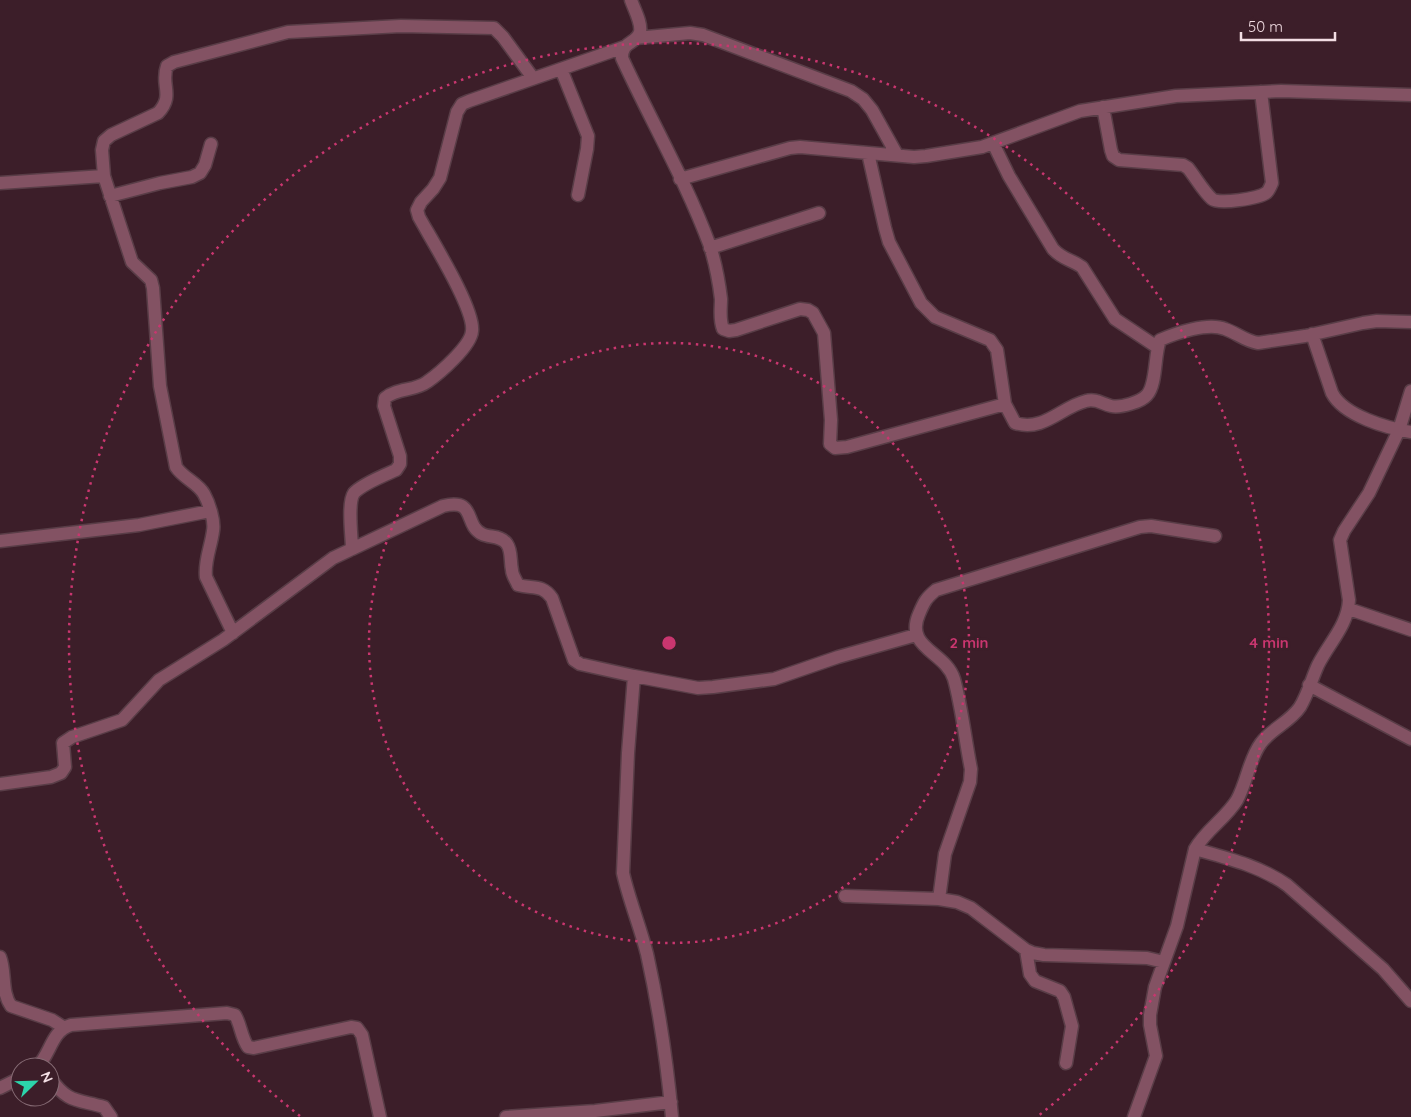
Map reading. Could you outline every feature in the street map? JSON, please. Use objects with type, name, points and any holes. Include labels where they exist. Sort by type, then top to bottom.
[{"type":"street","points":[[352,549],[351,502],[354,494],[361,488],[396,470],[400,464],[400,456],[384,406],[385,398],[391,393],[425,384],[446,366],[470,339],[472,332],[472,323],[458,287],[417,210],[440,178],[457,112],[462,104],[624,47],[640,33],[640,26],[631,0]]},
{"type":"street","points":[[232,633],[206,577],[205,568],[214,526],[210,511],[203,491],[181,474],[176,467],[160,386],[153,288],[151,280],[132,262],[110,196],[104,176],[102,150],[104,141],[111,135],[158,113],[164,107],[167,99],[165,72],[167,66],[174,62],[288,32],[401,26],[494,28],[503,37],[533,78]]},
{"type":"street","points":[[636,38],[690,33],[704,35],[851,91],[863,99],[872,110],[897,155]]},
{"type":"street","points":[[624,47],[622,58],[680,179],[710,248],[721,299],[720,321],[723,329],[729,331],[736,330],[800,309],[813,313],[820,325],[824,333],[831,410],[830,444],[835,448],[847,447],[1005,404]]},
{"type":"street","points":[[561,68],[588,136],[578,195]]},
{"type":"street","points":[[680,179],[790,148],[800,147],[926,156],[982,147],[1066,115],[1103,107],[1176,96],[1281,91],[1411,95]]},
{"type":"street","points":[[1103,107],[1113,156],[1119,160],[1183,165],[1188,168],[1212,199],[1222,202],[1259,196],[1265,194],[1270,189],[1272,183],[1261,92]]},
{"type":"street","points":[[993,143],[1009,176],[1054,249],[1061,257],[1075,262],[1082,267],[1115,319],[1157,347]]},
{"type":"street","points":[[110,196],[160,183],[192,178],[200,173],[205,165],[211,144]]},
{"type":"street","points":[[868,153],[889,242],[921,303],[935,317],[990,340],[997,350],[1005,404],[1015,423],[1024,426],[1049,420],[1084,401],[1095,399],[1111,406],[1119,406],[1146,396],[1152,388],[1157,347],[1160,340],[1173,334],[1207,326],[1225,328],[1250,342],[1258,343],[1363,323],[1411,322]]},
{"type":"street","points":[[0,183],[104,176]]},
{"type":"street","points":[[710,248],[819,213]]},
{"type":"street","points":[[1312,334],[1336,401],[1344,408],[1380,424],[1405,431]]},
{"type":"street","points":[[1134,1117],[1156,1056],[1150,1025],[1155,987],[1177,926],[1195,849],[1200,840],[1238,798],[1261,743],[1293,715],[1300,706],[1317,667],[1345,620],[1349,600],[1340,540],[1405,431],[1411,391]]},
{"type":"street","points":[[0,784],[51,777],[61,773],[65,767],[62,743],[72,737],[122,720],[159,680],[232,633],[333,558],[443,506],[455,503],[464,508],[474,527],[482,534],[498,537],[506,542],[510,552],[512,573],[518,584],[547,590],[552,598],[574,660],[580,664],[698,688],[774,680],[838,657],[916,635]]},
{"type":"street","points":[[0,541],[139,525],[210,511]]},
{"type":"street","points":[[939,898],[945,854],[970,782],[971,769],[953,677],[943,662],[921,644],[916,635],[915,622],[925,599],[936,590],[1140,527],[1151,526],[1215,536]]},
{"type":"street","points":[[1348,610],[1411,630]]},
{"type":"street","points":[[634,676],[628,753],[623,873],[649,962],[665,1046],[672,1117]]},
{"type":"street","points":[[1309,686],[1411,739]]},
{"type":"street","points":[[1195,849],[1246,864],[1279,879],[1383,968],[1411,1001]]},
{"type":"street","points":[[845,896],[939,898],[957,902],[971,908],[1026,950],[1044,955],[1147,958],[1164,962]]},
{"type":"street","points":[[1026,950],[1030,974],[1035,981],[1060,991],[1064,997],[1072,1026],[1066,1063]]},
{"type":"street","points":[[0,956],[6,996],[12,1006],[52,1020],[63,1027]]},
{"type":"street","points":[[45,1057],[57,1033],[63,1027],[71,1025],[235,1015],[239,1021],[244,1042],[248,1047],[254,1048],[351,1027],[357,1028],[362,1035],[380,1117]]},
{"type":"street","points":[[60,1092],[67,1098],[104,1107],[111,1117]]},
{"type":"street","points":[[506,1117],[595,1111],[671,1102]]}]
